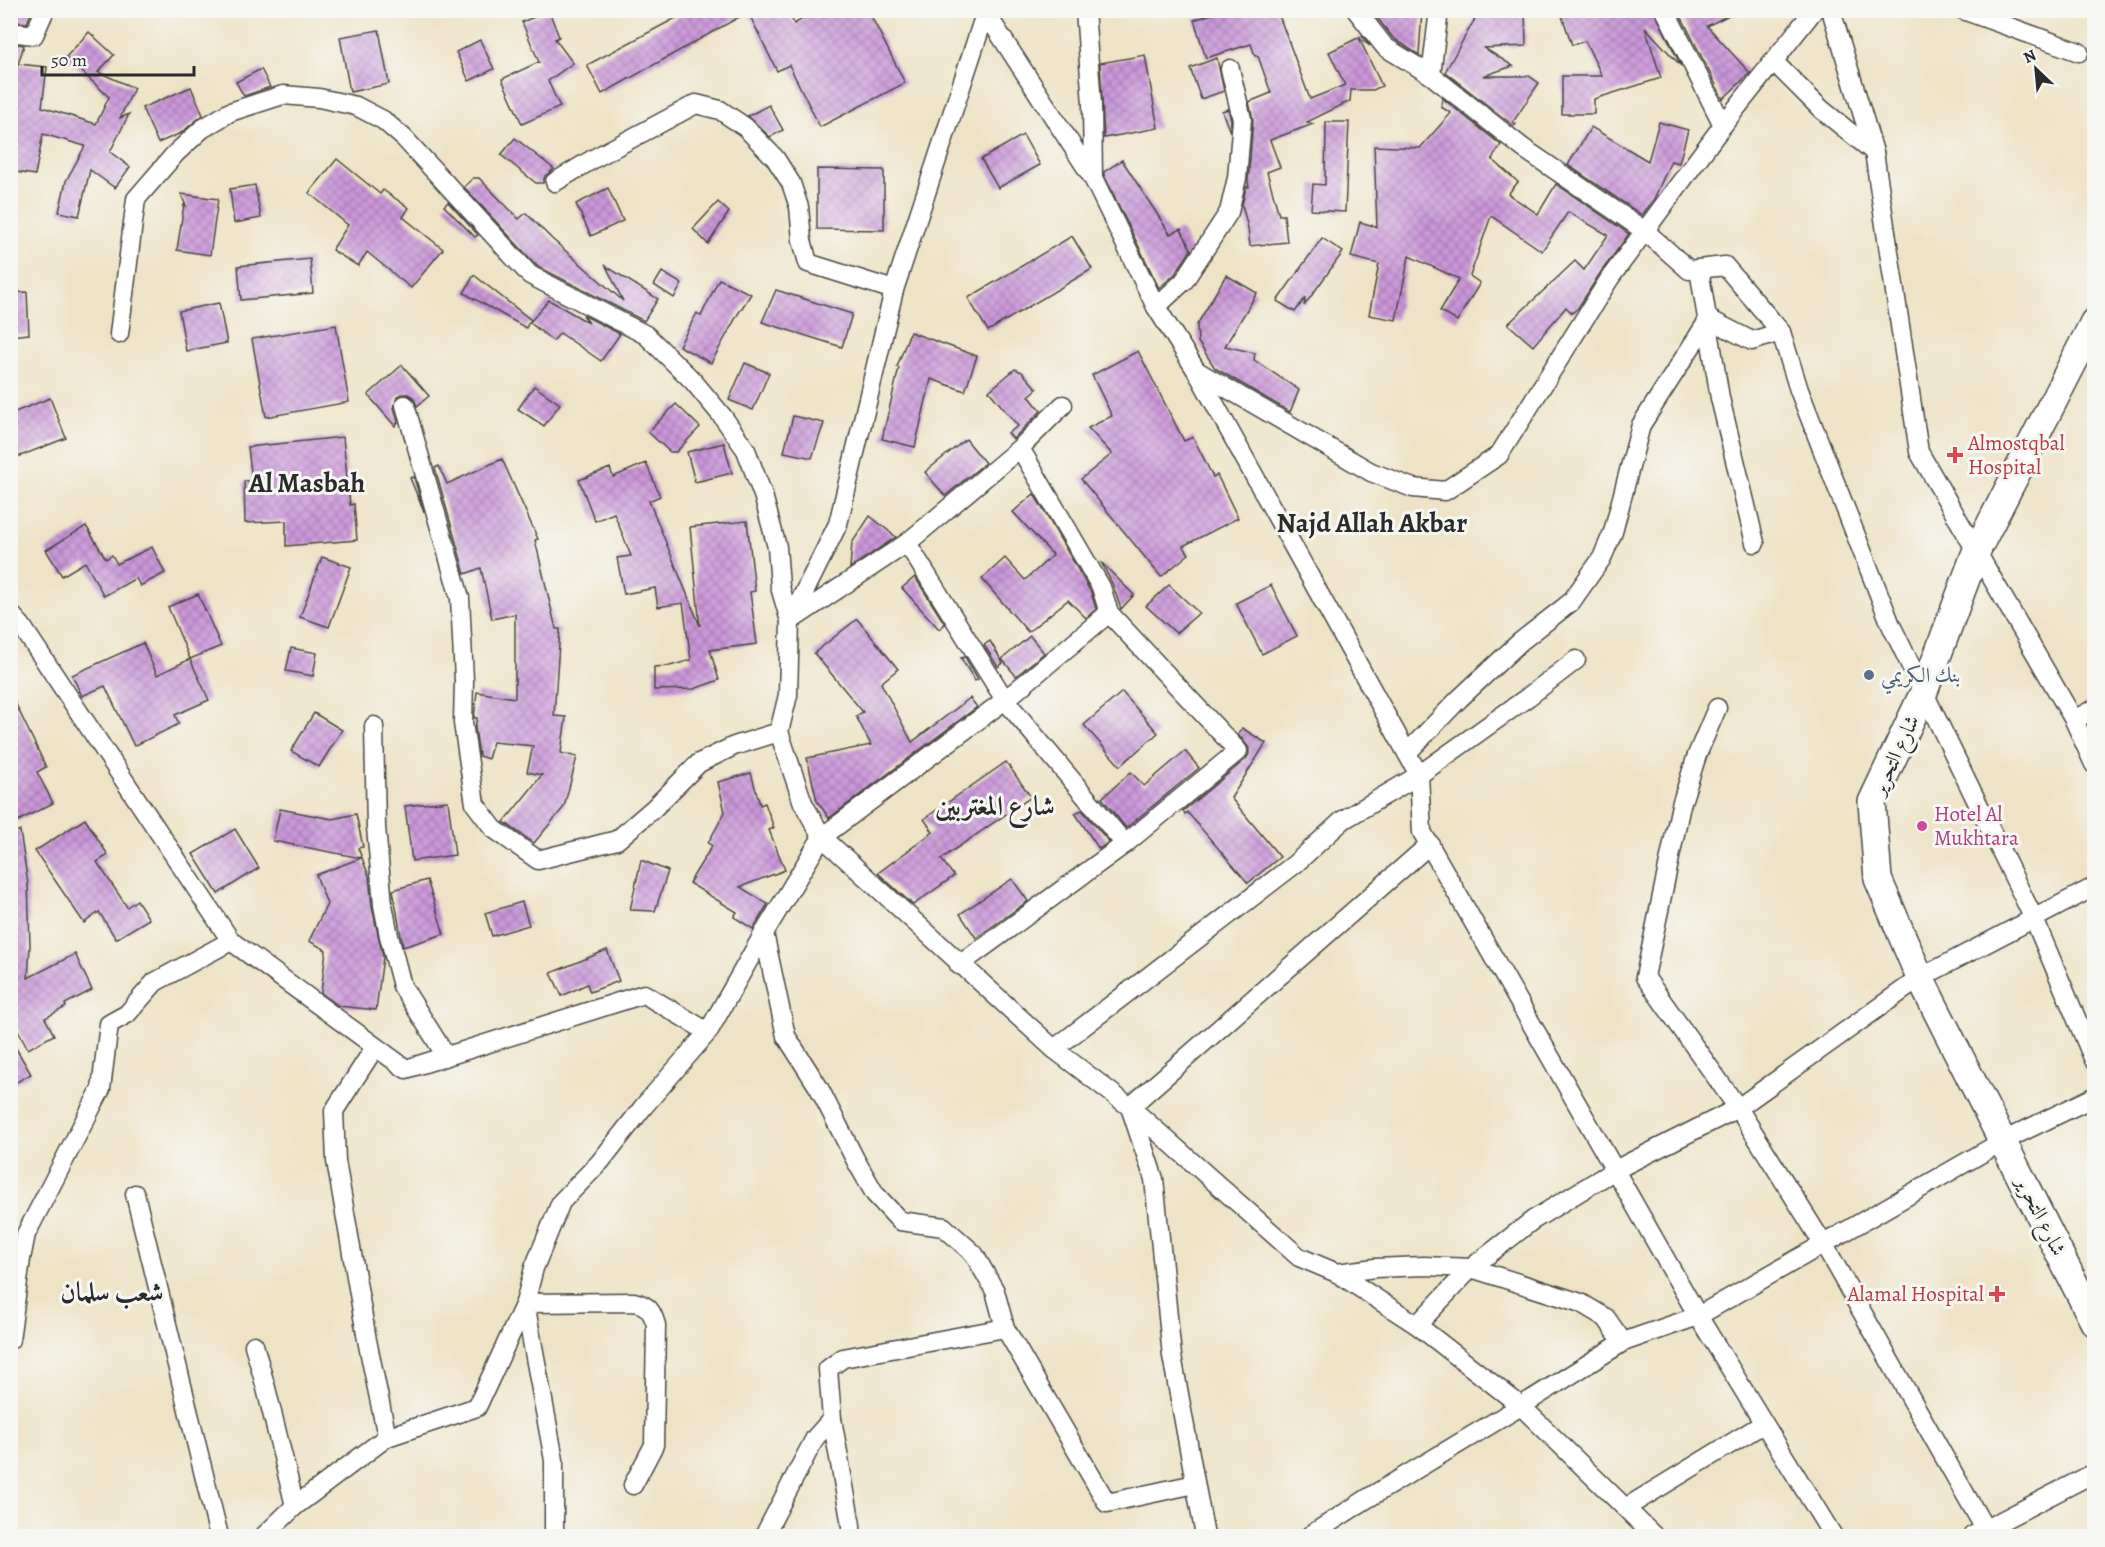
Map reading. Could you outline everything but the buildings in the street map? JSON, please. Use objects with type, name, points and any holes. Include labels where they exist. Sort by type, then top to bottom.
[{"type":"main road","name":"شارع التحرير","points":[[2094,322],[1976,552],[1923,694],[1872,802],[1878,879],[1920,978],[2094,1322]]},
{"type":"street","points":[[10,32],[34,35],[45,10]]},
{"type":"street","points":[[1085,10],[1092,104],[1093,178]]},
{"type":"street","points":[[1356,10],[1385,47],[1431,75],[1523,148],[1645,231],[1689,270],[1725,266],[1781,332],[1799,390],[1891,625],[2034,919],[2094,1059]]},
{"type":"street","points":[[1431,75],[1439,10]]},
{"type":"street","points":[[1665,10],[1723,125]]},
{"type":"street","points":[[1196,370],[1371,471],[1413,488],[1445,491],[1499,455],[1610,278],[1723,125],[1814,10]]},
{"type":"street","points":[[1831,10],[1874,152],[1919,452],[2074,720],[2094,764]]},
{"type":"street","points":[[1963,10],[2079,52]]},
{"type":"street","points":[[984,12],[1093,178],[1156,307],[1196,370],[1419,775],[1422,832],[1698,1316],[1833,1536]]},
{"type":"street","points":[[790,621],[838,524],[894,290],[984,12]]},
{"type":"street","points":[[1774,62],[1821,109],[1874,152]]},
{"type":"street","points":[[1156,307],[1184,281],[1229,212],[1238,178],[1242,119],[1230,69]]},
{"type":"street","points":[[119,334],[136,199],[175,154],[202,129],[230,112],[283,95],[319,98],[356,106],[383,120],[404,138],[530,275],[646,334],[693,381],[746,450],[764,495],[777,547],[780,587],[790,621],[788,695],[779,732],[803,803],[822,837],[1054,1049],[1131,1107],[1299,1257],[1337,1273],[1417,1325],[1521,1406],[1654,1536]]},
{"type":"street","points":[[555,182],[696,104],[720,110],[745,128],[775,158],[791,183],[799,207],[802,240],[808,263],[894,290]]},
{"type":"street","points":[[1699,269],[1709,319],[1720,398],[1755,543]]},
{"type":"street","points":[[1709,319],[1752,341],[1781,332]]},
{"type":"street","points":[[1407,753],[1459,699],[1520,642],[1571,602],[1602,558],[1613,532],[1641,425],[1709,319]]},
{"type":"street","points":[[405,405],[460,598],[464,680],[463,723],[475,804],[494,829],[538,860],[618,840],[699,763],[734,746],[779,732]]},
{"type":"street","points":[[790,621],[907,543],[1020,448],[1063,405]]},
{"type":"street","points":[[959,964],[1125,844],[1238,751],[1109,613],[1101,587],[1020,448]]},
{"type":"street","points":[[907,543],[1005,700],[1125,844]]},
{"type":"street","points":[[10,613],[21,625],[231,941],[406,1069],[644,994],[708,1032]]},
{"type":"street","points":[[264,1536],[295,1506],[387,1437],[477,1407],[525,1303],[534,1268],[561,1202],[600,1162],[644,1106],[708,1032],[822,837],[1005,700],[1109,613]]},
{"type":"street","points":[[1054,1049],[1295,864],[1343,820],[1419,775],[1576,660]]},
{"type":"street","points":[[1717,708],[1697,755],[1681,805],[1645,977],[1738,1108],[1824,1245],[1982,1534],[2094,1473]]},
{"type":"street","points":[[2074,720],[2094,709]]},
{"type":"street","points":[[374,726],[376,827],[383,904],[389,936],[402,986],[446,1056]]},
{"type":"street","points":[[1131,1107],[1430,844]]},
{"type":"street","points":[[1417,1325],[1471,1268],[1533,1220],[1615,1170],[1738,1108],[1920,978],[2094,886]]},
{"type":"street","points":[[764,933],[786,1036],[819,1088],[875,1194],[900,1221],[944,1227],[974,1254],[995,1291],[1005,1328],[1107,1503],[1195,1484]]},
{"type":"street","points":[[10,1340],[26,1234],[101,1089],[109,1024],[127,1014],[155,982],[231,941]]},
{"type":"street","points":[[375,1047],[334,1111],[336,1161],[367,1340],[387,1437]]},
{"type":"street","points":[[1309,1536],[1623,1341],[1698,1316],[2003,1141],[2094,1097]]},
{"type":"street","points":[[1131,1107],[1154,1179],[1172,1356],[1205,1536]]},
{"type":"street","points":[[135,1194],[219,1536]]},
{"type":"street","points":[[1337,1273],[1375,1268],[1424,1266],[1471,1268],[1581,1303],[1606,1318],[1623,1341]]},
{"type":"street","points":[[525,1303],[634,1302],[645,1305],[652,1313],[656,1325],[654,1445],[633,1485]]},
{"type":"street","points":[[525,1303],[554,1460],[554,1536]]},
{"type":"street","points":[[850,1536],[851,1525],[832,1419],[828,1369],[843,1358],[1005,1328]]},
{"type":"street","points":[[254,1345],[267,1388],[295,1506]]},
{"type":"street","points":[[764,1536],[815,1438],[832,1419]]},
{"type":"street","points":[[1627,1508],[1763,1424]]},
{"type":"place","name":"Almostqbal Hospital","points":[[1955,455]]},
{"type":"place","name":"بنك الكريمي","points":[[1869,675]]},
{"type":"place","name":"Hotel Al Mukhtara","points":[[1922,826]]},
{"type":"place","name":"Alamal Hospital","points":[[1997,1294]]},
{"type":"district","name":"Al Masbah","points":[[307,483]]},
{"type":"district","name":"Najd Allah Akbar","points":[[1372,523]]},
{"type":"district","name":"شارع المغتربين","points":[[995,806]]},
{"type":"district","name":"شعب سلمان","points":[[112,1292]]}]
